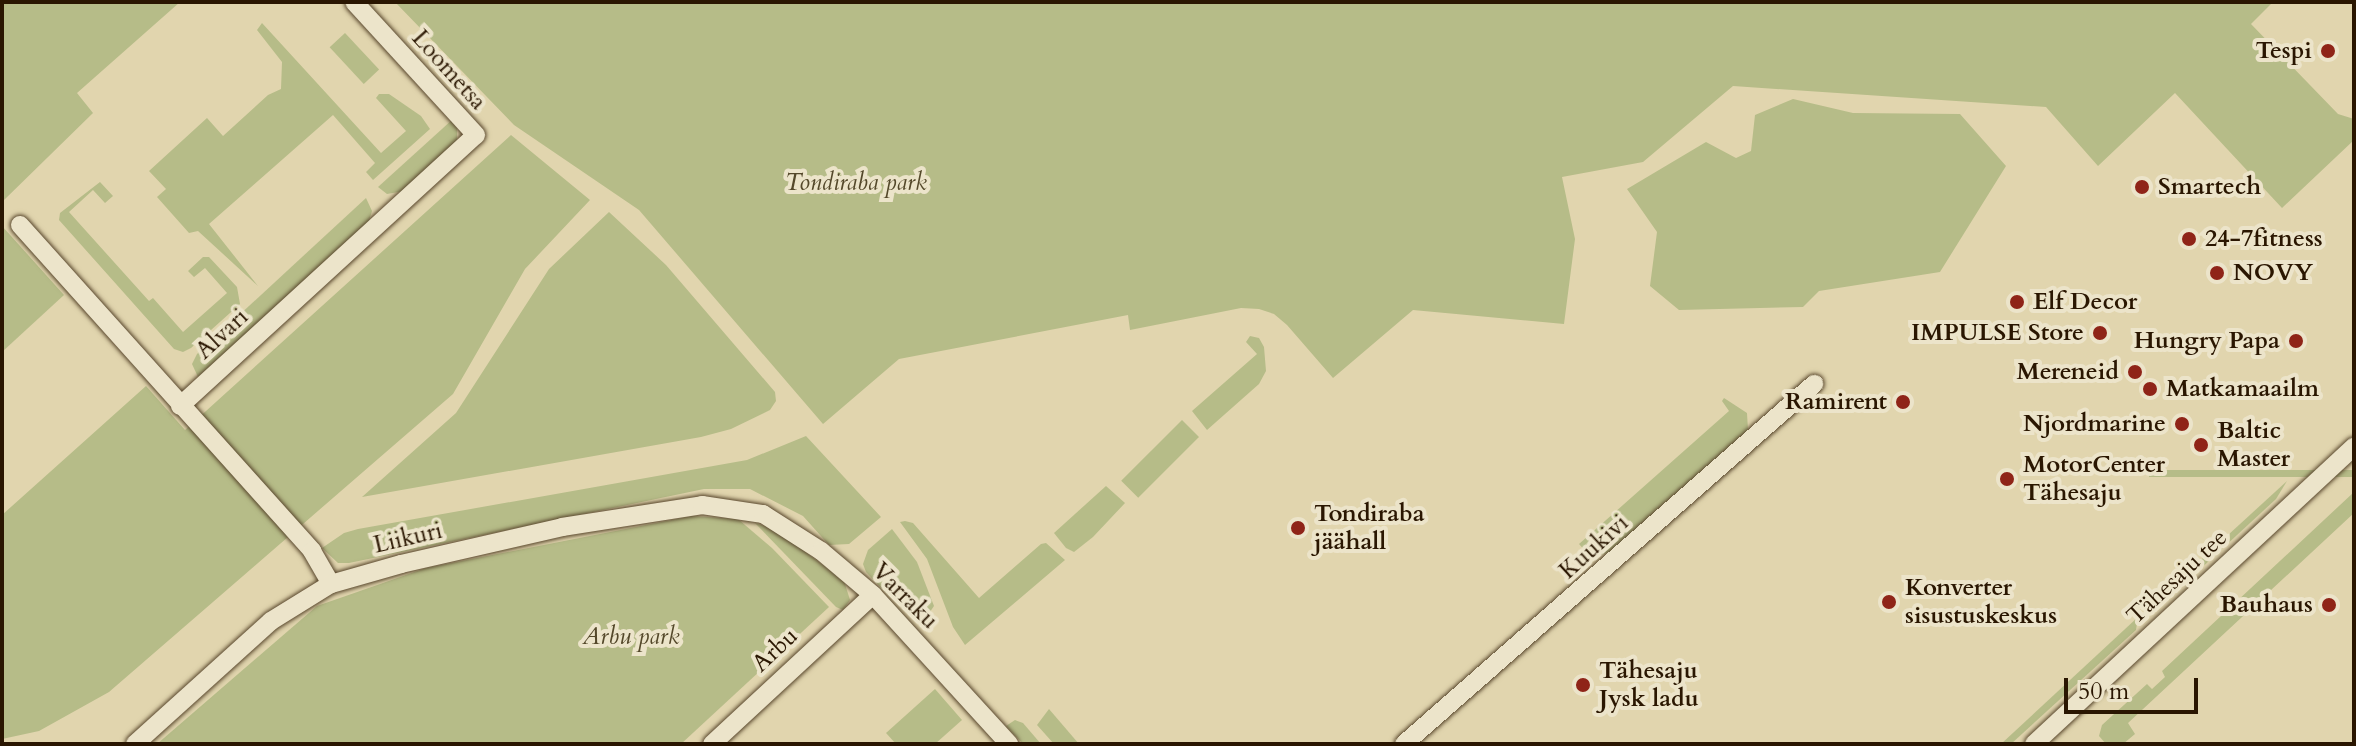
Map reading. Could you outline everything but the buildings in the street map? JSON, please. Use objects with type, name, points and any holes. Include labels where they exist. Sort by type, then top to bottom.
[{"type":"street","name":"Loometsa","points":[[354,2],[476,135]]},
{"type":"street","name":"Alvari","points":[[180,406],[476,135]]},
{"type":"street","points":[[20,225],[312,551],[331,584]]},
{"type":"street","name":"Kuukivi","points":[[1404,744],[1814,384]]},
{"type":"street","name":"Tähesaju tee","points":[[2034,744],[2354,447]]},
{"type":"street","name":"Liikuri","points":[[135,744],[271,621],[331,584],[434,556],[629,514],[702,505],[747,509]]},
{"type":"street","name":"Varraku","points":[[747,509],[791,529],[873,595],[1009,744]]},
{"type":"street","name":"Arbu","points":[[712,744],[873,595]]},
{"type":"green space","points":[[2,2],[180,2],[77,93],[93,113],[2,202]]},
{"type":"green space","name":"Tondiraba park","points":[[395,2],[2273,2],[2251,24],[2338,114],[2354,119],[2354,140],[2282,208],[2175,93],[2098,166],[2046,107],[1733,86],[1643,162],[1562,177],[1575,239],[1564,324],[1413,310],[1333,378],[1287,325],[1274,314],[1259,309],[1241,308],[1130,330],[1128,315],[899,359],[823,424],[639,210],[514,125]]},
{"type":"green space","points":[[262,23],[381,153],[406,131],[376,98],[379,94],[389,94],[421,116],[430,129],[373,180],[366,172],[375,163],[333,115],[209,224],[258,286],[198,231],[189,233],[157,197],[166,189],[149,171],[207,118],[223,136],[268,95],[281,89],[282,62],[257,30]]},
{"type":"green space","points":[[345,33],[379,70],[364,84],[330,47]]},
{"type":"green space","points":[[1793,99],[1853,113],[1960,114],[2006,166],[1940,272],[1819,291],[1803,307],[1679,310],[1650,286],[1657,232],[1627,189],[1706,142],[1736,158],[1751,151],[1755,115]]},
{"type":"green space","points":[[453,119],[457,125],[457,142],[404,191],[387,194],[378,187]]},
{"type":"green space","points":[[511,135],[590,200],[525,269],[453,394],[109,692],[39,731],[2,739],[2,515],[146,386],[185,430]]},
{"type":"green space","points":[[100,182],[113,196],[105,203],[93,190],[69,212],[149,301],[153,298],[183,332],[227,293],[205,268],[194,277],[188,271],[203,257],[209,257],[237,287],[240,304],[191,348],[183,352],[174,349],[59,220],[60,213]]},
{"type":"green space","points":[[366,198],[372,211],[368,224],[198,377],[192,364],[197,354]]},
{"type":"green space","points":[[609,212],[666,265],[775,392],[776,401],[770,410],[731,429],[701,437],[362,497],[456,413],[549,269]]},
{"type":"green space","points":[[2,226],[64,295],[2,352]]},
{"type":"green space","points":[[1250,336],[1259,338],[1264,347],[1266,371],[1259,384],[1207,430],[1192,411],[1257,354],[1246,342]]},
{"type":"green space","points":[[1724,398],[1747,413],[1748,430],[1609,552],[1598,556],[1588,554],[1579,544],[1729,411],[1722,401]]},
{"type":"green space","points":[[1182,420],[1199,437],[1138,498],[1121,481]]},
{"type":"green space","points":[[806,436],[881,517],[849,544],[829,545],[803,516],[750,489],[704,489],[349,563],[338,563],[322,548],[344,533],[358,529],[747,460]]},
{"type":"green space","points":[[2149,470],[2354,470],[2354,477],[2149,477]]},
{"type":"green space","points":[[2287,481],[2276,499],[2184,584],[2180,579]]},
{"type":"green space","points":[[1106,486],[1125,503],[1074,552],[1066,548],[1054,533]]},
{"type":"green space","points":[[2354,492],[2354,513],[2128,723],[2135,734],[2123,744],[2106,744],[2099,736],[2102,725],[2147,684],[2152,689],[2165,677],[2162,671]]},
{"type":"green space","name":"Arbu park","points":[[692,516],[738,519],[772,548],[829,607],[681,744],[157,744],[317,606],[426,568]]},
{"type":"green space","points":[[900,522],[913,523],[979,598],[1041,544],[1046,543],[1065,560],[965,645],[953,627],[927,559]]},
{"type":"green space","points":[[755,523],[775,529],[844,581],[850,600],[843,610],[836,607]]},
{"type":"green space","points":[[892,529],[917,562],[934,606],[923,622],[889,596],[866,572],[863,564],[868,550]]},
{"type":"green space","points":[[2138,617],[2136,630],[2011,744],[2001,744]]},
{"type":"green space","points":[[935,689],[962,720],[935,744],[896,744],[886,733]]},
{"type":"green space","points":[[1049,709],[1079,744],[1054,744],[1037,725]]},
{"type":"green space","points":[[1015,720],[1023,723],[1041,744],[1023,744],[1006,726]]},
{"type":"place","name":"Tespi","points":[[2328,51]]},
{"type":"place","name":"Smartech","points":[[2142,187]]},
{"type":"place","name":"24-7fitness","points":[[2189,239]]},
{"type":"place","name":"NOVY","points":[[2217,273]]},
{"type":"place","name":"Elf Decor","points":[[2017,302]]},
{"type":"place","name":"IMPULSE Store","points":[[2100,333]]},
{"type":"place","name":"Hungry Papa","points":[[2296,341]]},
{"type":"place","name":"Mereneid","points":[[2135,372]]},
{"type":"place","name":"Matkamaailm","points":[[2150,389]]},
{"type":"place","name":"Ramirent","points":[[1903,402]]},
{"type":"place","name":"Njordmarine","points":[[2182,424]]},
{"type":"place","name":"Baltic Master","points":[[2201,445]]},
{"type":"place","name":"MotorCenter Tähesaju","points":[[2007,479]]},
{"type":"place","name":"Tondiraba jäähall","points":[[1298,528]]},
{"type":"place","name":"Konverter sisustuskeskus","points":[[1889,602]]},
{"type":"place","name":"Bauhaus","points":[[2329,605]]},
{"type":"place","name":"Tähesaju Jysk ladu","points":[[1583,685]]}]
